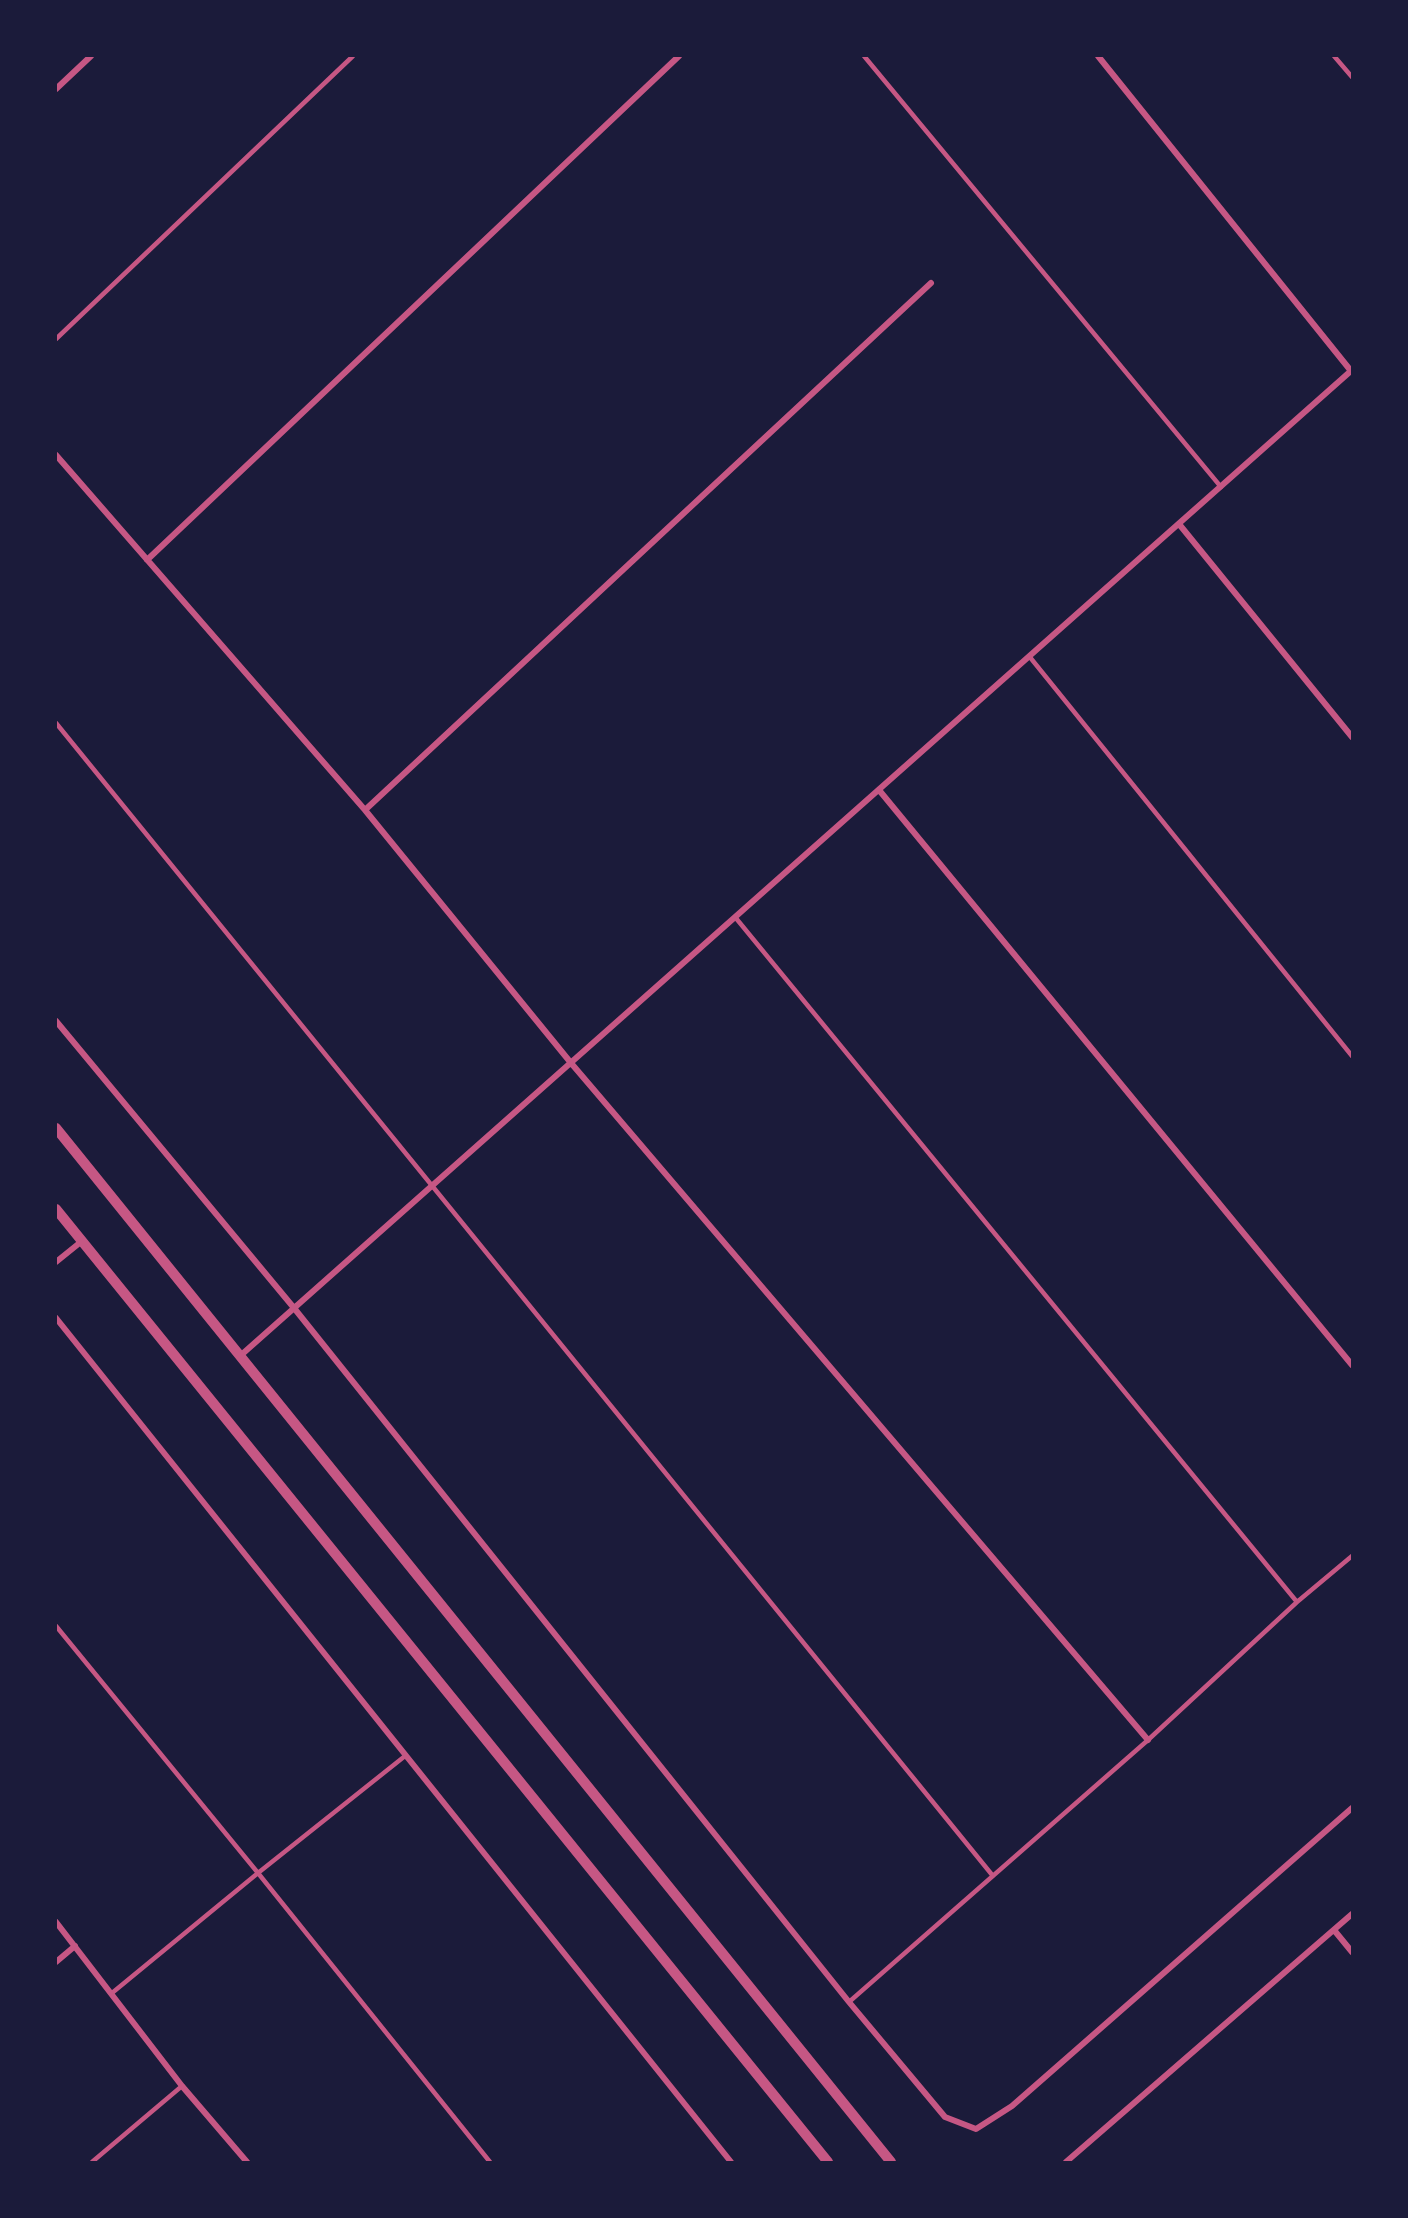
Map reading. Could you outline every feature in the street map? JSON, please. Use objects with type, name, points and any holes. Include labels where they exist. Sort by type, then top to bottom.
[{"type":"street","points":[[56,89],[91,56]]},
{"type":"street","points":[[147,560],[679,56]]},
{"type":"street","points":[[240,1356],[1352,370],[1098,56]]},
{"type":"street","points":[[365,810],[931,283]]},
{"type":"street","points":[[56,455],[365,810],[571,1063],[1148,1740]]},
{"type":"street","points":[[1179,524],[1353,738]]},
{"type":"street","points":[[879,790],[1353,1365]]},
{"type":"street","points":[[56,1022],[294,1308],[849,2002],[945,2117],[976,2129],[1012,2106],[1353,1808]]},
{"type":"street","points":[[56,1128],[891,2163]]},
{"type":"street","points":[[56,1209],[828,2163]]},
{"type":"street","points":[[56,1262],[82,1242]]},
{"type":"street","points":[[56,1318],[731,2163]]},
{"type":"street","points":[[1066,2163],[1353,1914]]},
{"type":"street","points":[[56,1922],[182,2086],[247,2163]]},
{"type":"street","points":[[1334,1930],[1353,1952]]},
{"type":"street","points":[[56,1962],[75,1946]]},
{"type":"lane","points":[[56,339],[353,56]]},
{"type":"lane","points":[[864,56],[1221,487]]},
{"type":"lane","points":[[1334,56],[1353,77]]},
{"type":"lane","points":[[1029,656],[1353,1056]]},
{"type":"lane","points":[[56,723],[993,1876]]},
{"type":"lane","points":[[735,917],[1297,1602]]},
{"type":"lane","points":[[849,2002],[1148,1740],[1297,1602],[1353,1556]]},
{"type":"lane","points":[[56,1626],[258,1873],[490,2163]]},
{"type":"lane","points":[[112,1993],[405,1756]]},
{"type":"lane","points":[[92,2163],[182,2086]]}]
